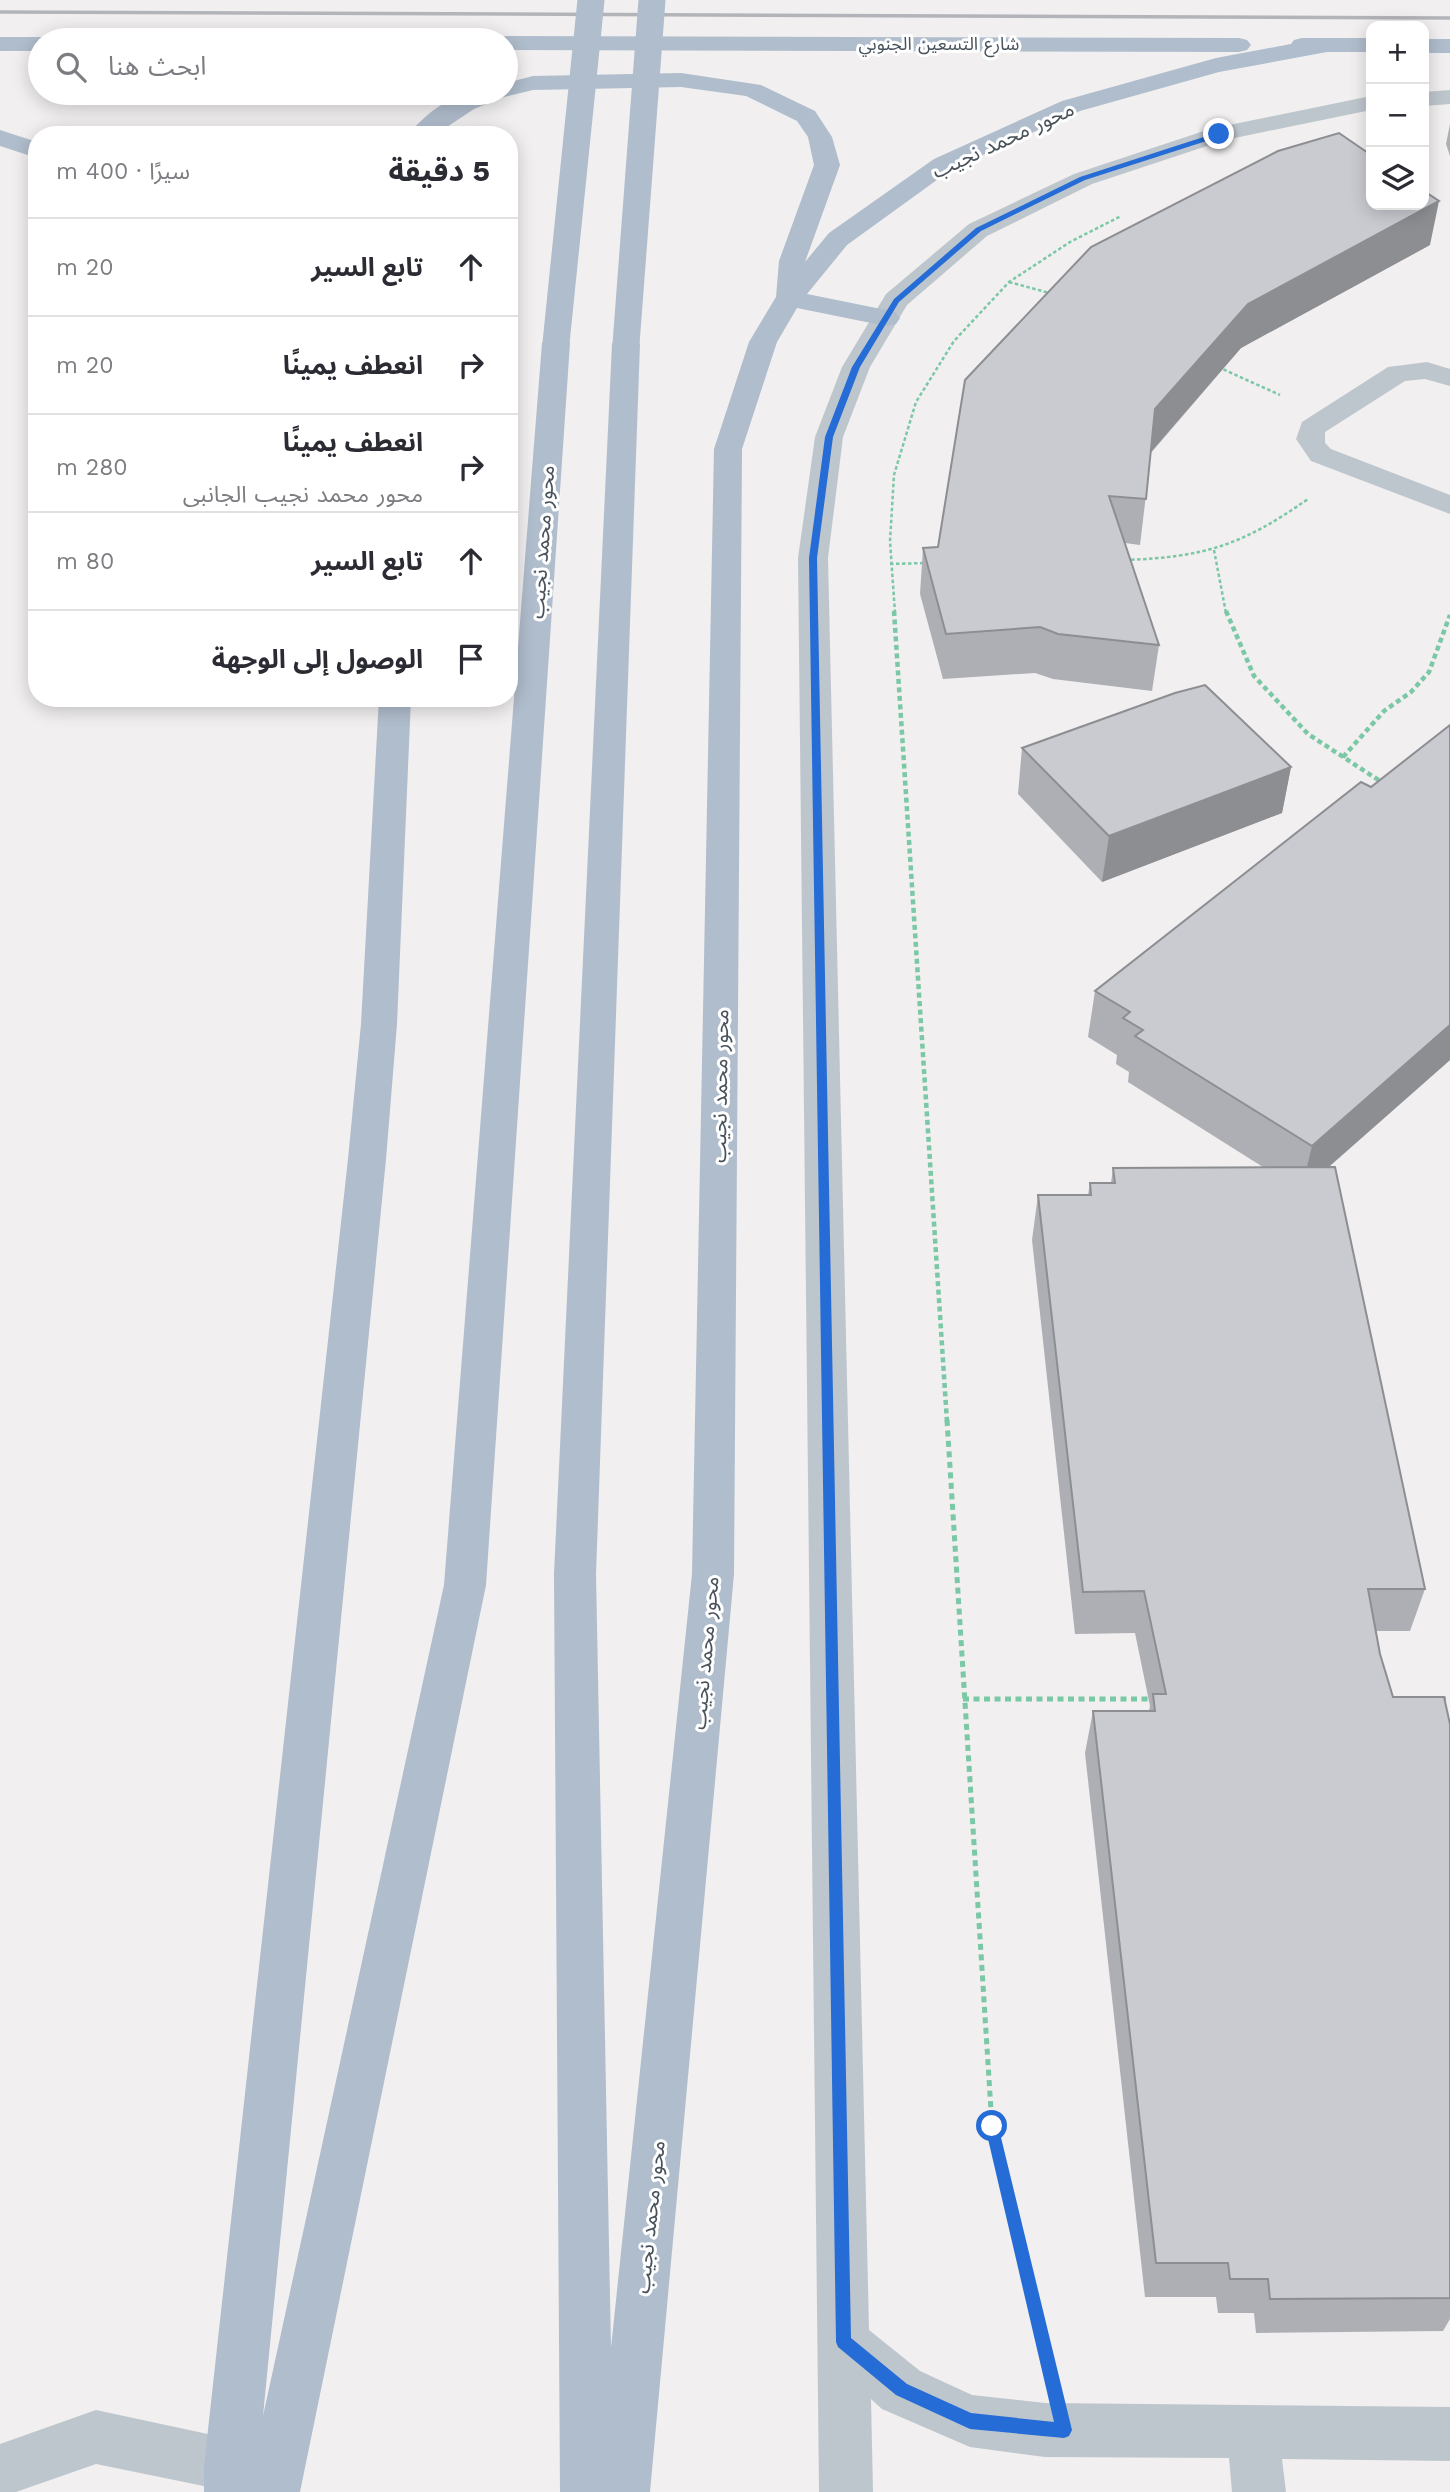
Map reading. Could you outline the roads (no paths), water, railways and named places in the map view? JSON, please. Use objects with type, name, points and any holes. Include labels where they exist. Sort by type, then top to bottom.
[{"type":"main road","name":"محور محمد نجيب","points":[[245,2483],[465,1586],[556,342],[592,0]]},
{"type":"main road","points":[[587,2492],[575,1574],[626,344],[652,0]]},
{"type":"main road","name":"شارع التسعين الجنوبي","points":[[518,43],[1366,46]]},
{"type":"main road","points":[[0,44],[28,44]]},
{"type":"main road","name":"محور محمد نجيب","points":[[624,2492],[713,1574],[729,449],[763,342],[789,298],[838,239],[943,164],[1070,106],[1216,65],[1327,45]]},
{"type":"main road","points":[[1429,46],[1450,46]]},
{"type":"main road","points":[[518,87],[533,83],[681,80],[752,90],[806,116],[820,136],[827,165],[792,261],[789,298],[886,318]]},
{"type":"main road","points":[[429,126],[435,120],[464,105]]},
{"type":"main road","points":[[0,137],[28,148]]},
{"type":"main road","points":[[245,2483],[379,1024],[395,707]]},
{"type":"street","points":[[1429,99],[1450,97]]},
{"type":"street","points":[[846,2492],[813,558],[829,437],[856,367],[896,300],[978,230],[1083,179],[1219,134],[1366,104]]},
{"type":"street","points":[[1450,378],[1427,370],[1398,373],[1312,428],[1308,436],[1311,446],[1321,454],[1450,505]]},
{"type":"street","points":[[843,2342],[901,2390],[970,2421],[1064,2430],[1450,2434]]},
{"type":"street","points":[[1253,2430],[1259,2492]]},
{"type":"street","points":[[0,2471],[96,2437],[245,2483]]},
{"type":"railway","points":[[0,12],[1450,18]]}]
